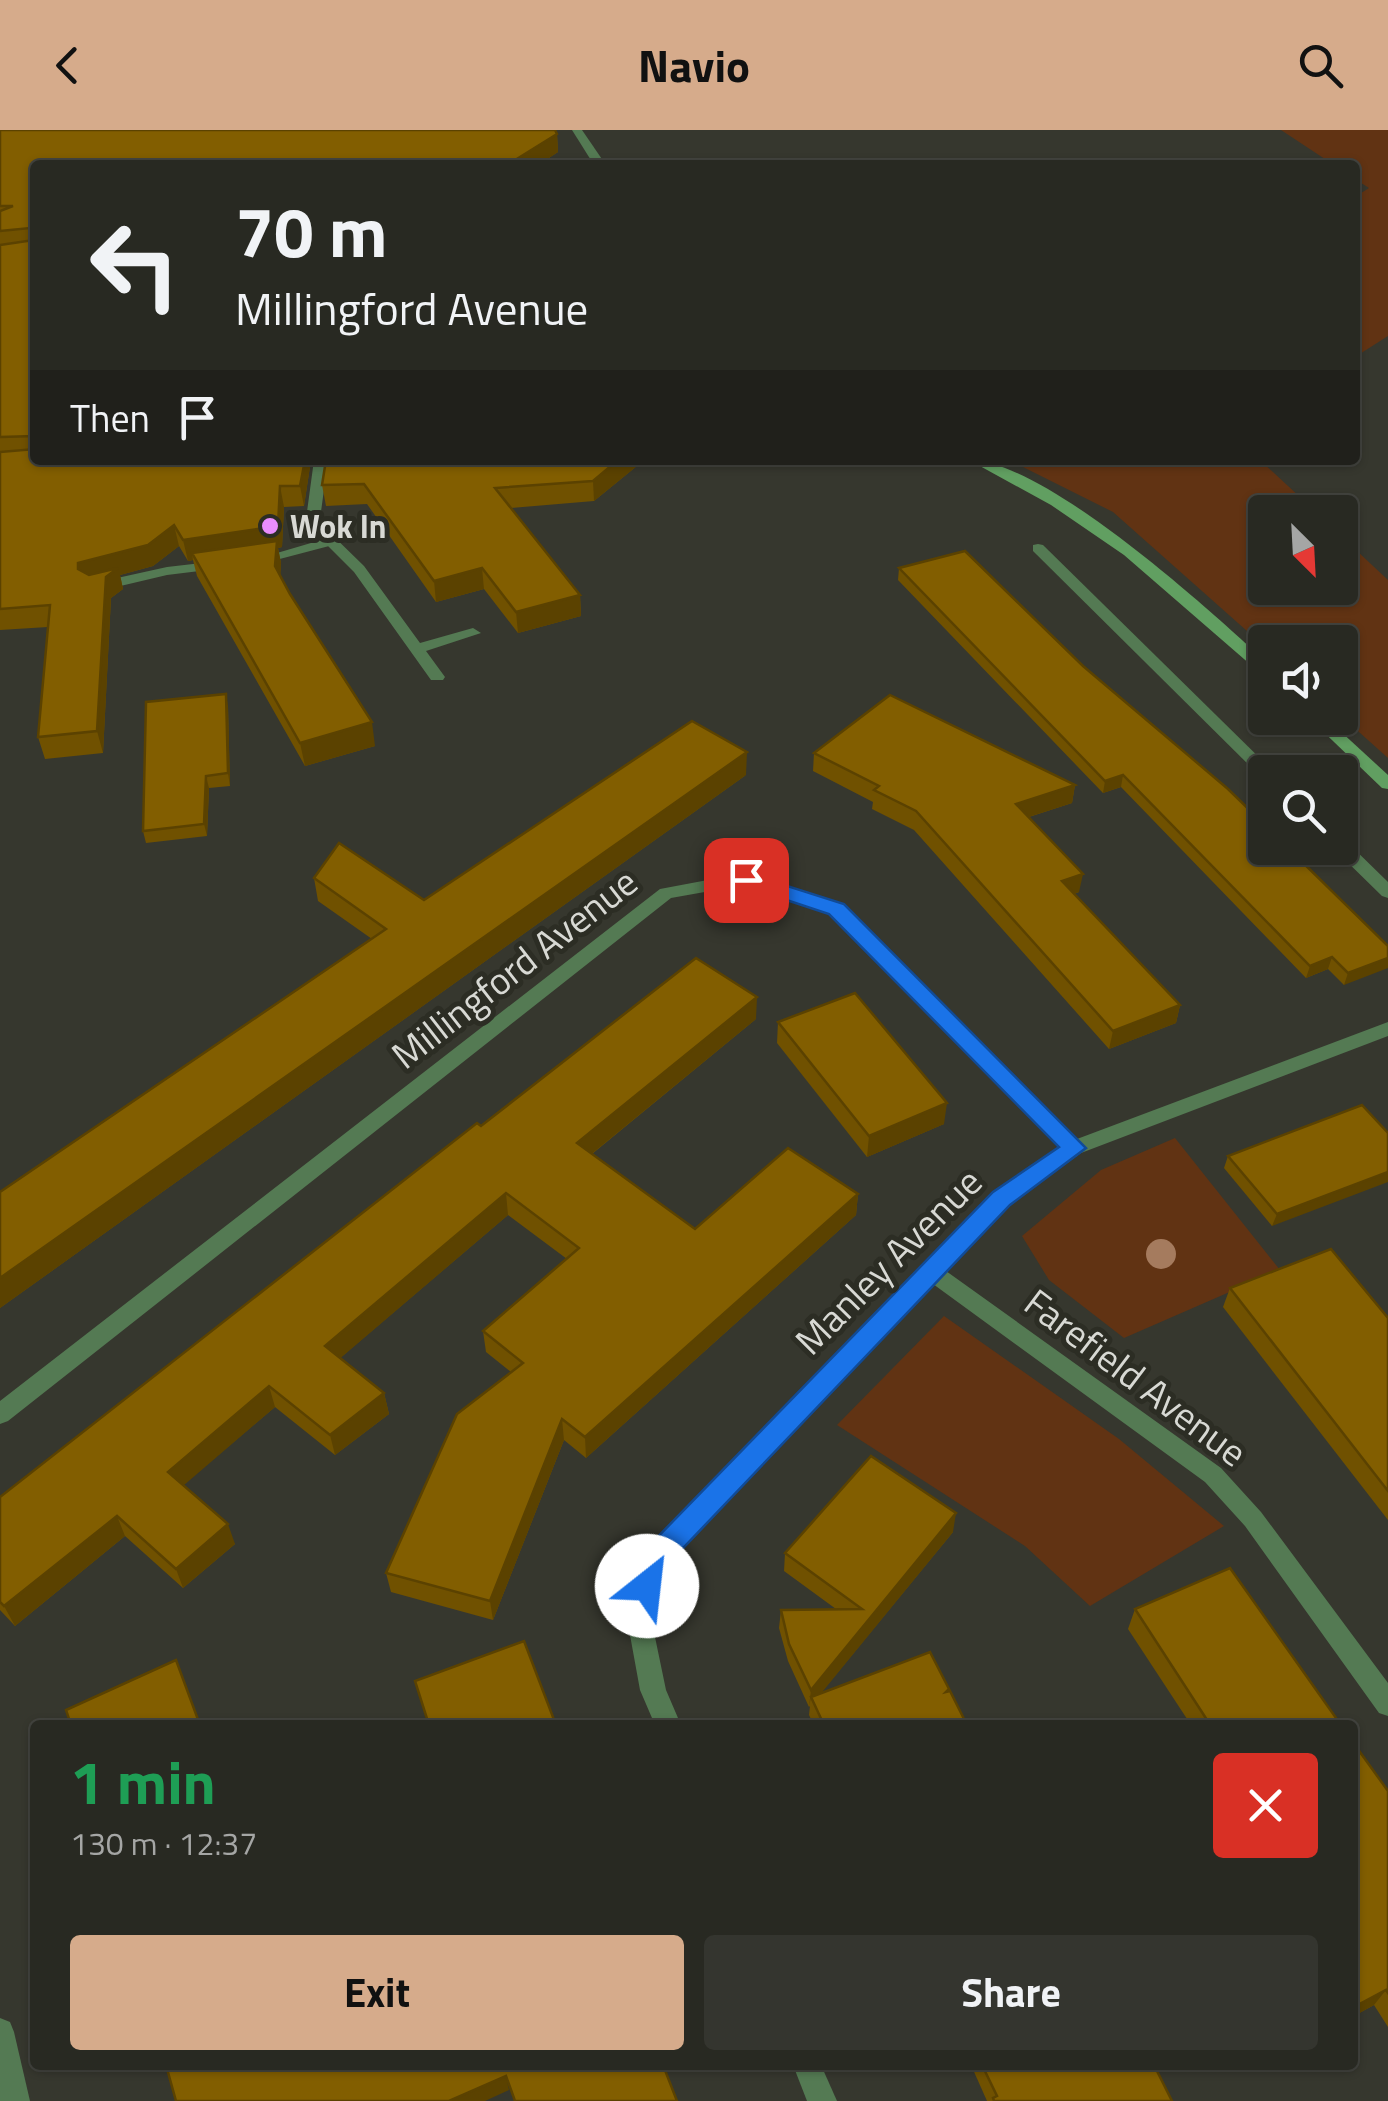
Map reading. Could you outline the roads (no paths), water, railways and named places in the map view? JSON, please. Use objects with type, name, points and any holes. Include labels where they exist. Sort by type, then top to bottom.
[{"type":"street","points":[[577,130],[597,160]]},
{"type":"street","points":[[320,465],[314,518],[328,542],[358,568],[436,677]]},
{"type":"street","points":[[986,465],[1034,488],[1123,543],[1248,655]]},
{"type":"street","points":[[94,587],[166,571],[258,562],[328,542]]},
{"type":"street","points":[[1038,548],[1249,755]]},
{"type":"street","points":[[417,649],[473,633]]},
{"type":"street","points":[[1335,735],[1388,784]]},
{"type":"street","points":[[1358,863],[1388,892]]},
{"type":"street","name":"Millingford Avenue","points":[[0,1414],[666,893],[746,880],[837,909],[1074,1148]]},
{"type":"street","name":"Manley Avenue","points":[[666,1720],[653,1690],[638,1613],[656,1558],[1002,1199],[1074,1148],[1388,1029]]},
{"type":"street","name":"Farefield Avenue","points":[[931,1270],[1213,1475],[1253,1519],[1388,1704]]},
{"type":"street","points":[[0,2032],[16,2101]]},
{"type":"street","points":[[810,2070],[822,2101]]},
{"type":"place","name":"Wok In","points":[[270,526]]}]
